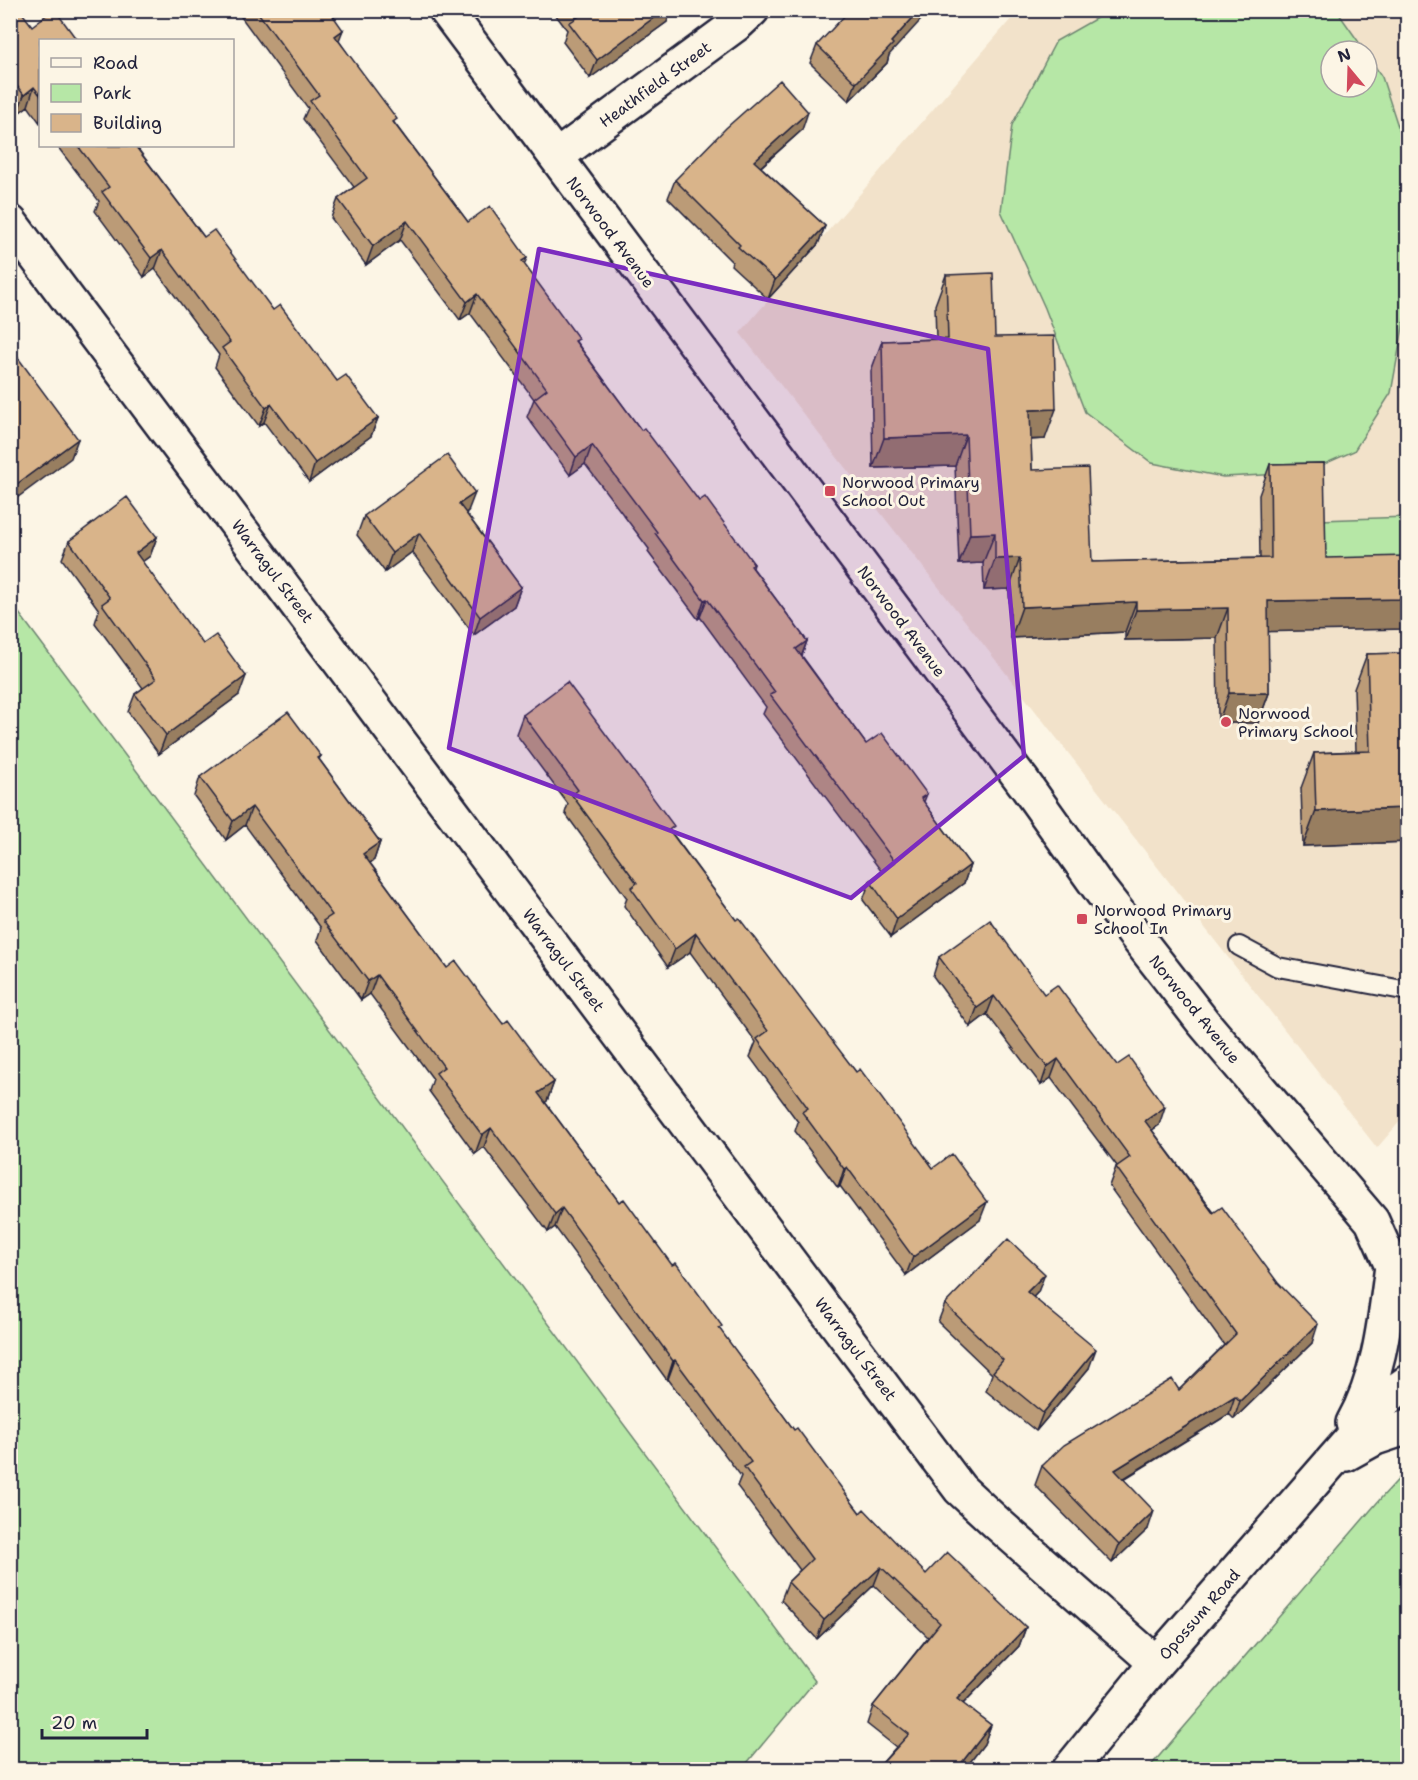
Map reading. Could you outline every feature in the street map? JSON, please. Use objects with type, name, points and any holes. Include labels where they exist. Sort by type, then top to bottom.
[{"type":"street","name":"Norwood Avenue","points":[[446,10],[1024,783],[1108,900],[1203,1022],[1372,1221],[1400,1274],[1364,1404],[1332,1461]]},
{"type":"street","name":"Heathfield Street","points":[[556,157],[738,23],[752,10]]},
{"type":"street","name":"Warragul Street","points":[[10,222],[960,1489],[1156,1663]]},
{"type":"street","name":"Norwood Avenue","points":[[1372,1221],[1407,1237]]},
{"type":"street","name":"Opossum Road","points":[[1069,1770],[1156,1663],[1390,1395],[1407,1382]]},
{"type":"street","name":"Opossum Road","points":[[1332,1461],[1376,1438],[1407,1427]]},
{"type":"lane","points":[[1239,946],[1278,967],[1407,991]]},
{"type":"highlighted area","points":[[539,249],[988,349],[1024,756],[851,898],[449,748]]},
{"type":"shaded area","name":"Norwood Primary School","points":[[1018,11],[1407,11],[1408,1112],[1377,1148],[740,333]]},
{"type":"green space","points":[[1109,11],[1337,11],[1357,39],[1319,39],[1319,99],[1379,99],[1379,72],[1407,154],[1407,305],[1391,393],[1354,451],[1304,473],[1223,477],[1152,463],[1085,412],[1045,308],[1001,211],[1012,125],[1056,41]]},
{"type":"green space","points":[[1407,517],[1407,595],[1323,598],[1321,520]]},
{"type":"green space","points":[[10,601],[815,1681],[742,1769],[11,1769]]},
{"type":"green space","points":[[1407,1470],[1407,1769],[1148,1769],[1382,1497]]},
{"type":"building","points":[[10,10],[20,10],[32,26],[55,10],[76,39],[39,39],[39,94],[34,87],[24,95],[10,77]]},
{"type":"building","points":[[256,10],[329,10],[343,30],[335,36],[397,119],[393,122],[468,222],[490,206],[527,258],[522,261],[579,339],[575,341],[641,430],[644,428],[699,501],[705,497],[754,564],[751,566],[807,641],[796,649],[866,744],[882,733],[927,794],[921,798],[970,865],[897,919],[870,881],[895,862],[770,695],[775,692],[707,599],[704,600],[592,445],[576,457],[534,399],[547,389],[477,294],[467,302],[407,221],[373,246],[338,199],[367,178],[310,101],[319,95]]},
{"type":"building","points":[[573,10],[664,10],[597,60],[569,23],[578,17]]},
{"type":"building","points":[[850,10],[920,10],[891,42],[893,44],[856,83],[817,45]]},
{"type":"building","points":[[780,80],[808,112],[754,161],[825,226],[775,280],[738,247],[740,245],[675,180],[726,128]]},
{"type":"building","points":[[79,147],[136,147],[204,237],[214,230],[273,310],[280,305],[337,381],[346,375],[378,418],[315,463],[271,404],[266,408],[222,348],[230,342],[162,250],[151,258],[102,192],[109,187]]},
{"type":"building","points":[[993,273],[995,337],[1054,336],[1056,409],[1030,410],[1032,470],[1088,468],[1092,562],[1271,558],[1270,464],[1324,463],[1326,558],[1407,556],[1407,599],[1268,601],[1269,693],[1229,693],[1228,608],[1136,610],[1136,602],[1022,607],[1020,558],[995,559],[995,533],[970,534],[966,435],[884,438],[882,341],[948,339],[946,275]]},
{"type":"building","points":[[10,347],[78,439],[10,489]]},
{"type":"building","points":[[447,455],[475,493],[459,504],[521,587],[480,617],[419,533],[392,553],[364,516]]},
{"type":"building","points":[[127,497],[157,537],[136,553],[203,644],[216,635],[246,676],[166,735],[135,694],[156,679],[102,604],[110,598],[69,541]]},
{"type":"building","points":[[1407,653],[1407,808],[1316,811],[1314,753],[1370,751],[1367,654]]},
{"type":"building","points":[[567,682],[674,826],[669,830],[736,920],[739,918],[856,1072],[860,1069],[933,1168],[952,1154],[987,1202],[913,1257],[847,1167],[844,1169],[802,1112],[808,1108],[757,1039],[768,1031],[696,933],[675,949],[631,888],[637,883],[572,795],[578,790],[523,715]]},
{"type":"building","points":[[288,712],[321,756],[318,758],[380,842],[363,854],[447,968],[456,961],[503,1024],[508,1020],[554,1082],[538,1093],[619,1202],[624,1199],[672,1265],[676,1263],[722,1326],[719,1328],[794,1430],[797,1428],[860,1513],[864,1509],[926,1574],[947,1552],[1026,1627],[957,1699],[991,1725],[956,1770],[876,1770],[909,1734],[873,1706],[940,1623],[881,1567],[824,1620],[788,1582],[812,1559],[744,1467],[751,1462],[675,1360],[673,1361],[562,1208],[555,1214],[491,1128],[482,1135],[436,1073],[444,1067],[377,975],[368,981],[323,921],[332,915],[252,807],[233,821],[200,777]]},
{"type":"building","points":[[990,920],[1044,994],[1057,985],[1117,1065],[1129,1057],[1165,1107],[1145,1121],[1213,1213],[1222,1207],[1278,1283],[1318,1324],[1240,1401],[1235,1396],[1115,1470],[1154,1511],[1119,1545],[1042,1466],[1064,1445],[1172,1379],[1179,1390],[1236,1334],[1116,1167],[1130,1157],[1058,1059],[1047,1067],[994,996],[977,1008],[939,957]]},
{"type":"building","points":[[1008,1239],[1045,1274],[1027,1292],[1096,1349],[1043,1413],[993,1372],[1003,1360],[945,1304]]},
{"type":"place","name":"Norwood Primary School Out","points":[[830,491]]},
{"type":"place","name":"Norwood Primary School","points":[[1226,722]]},
{"type":"place","name":"Norwood Primary School In","points":[[1082,919]]}]
